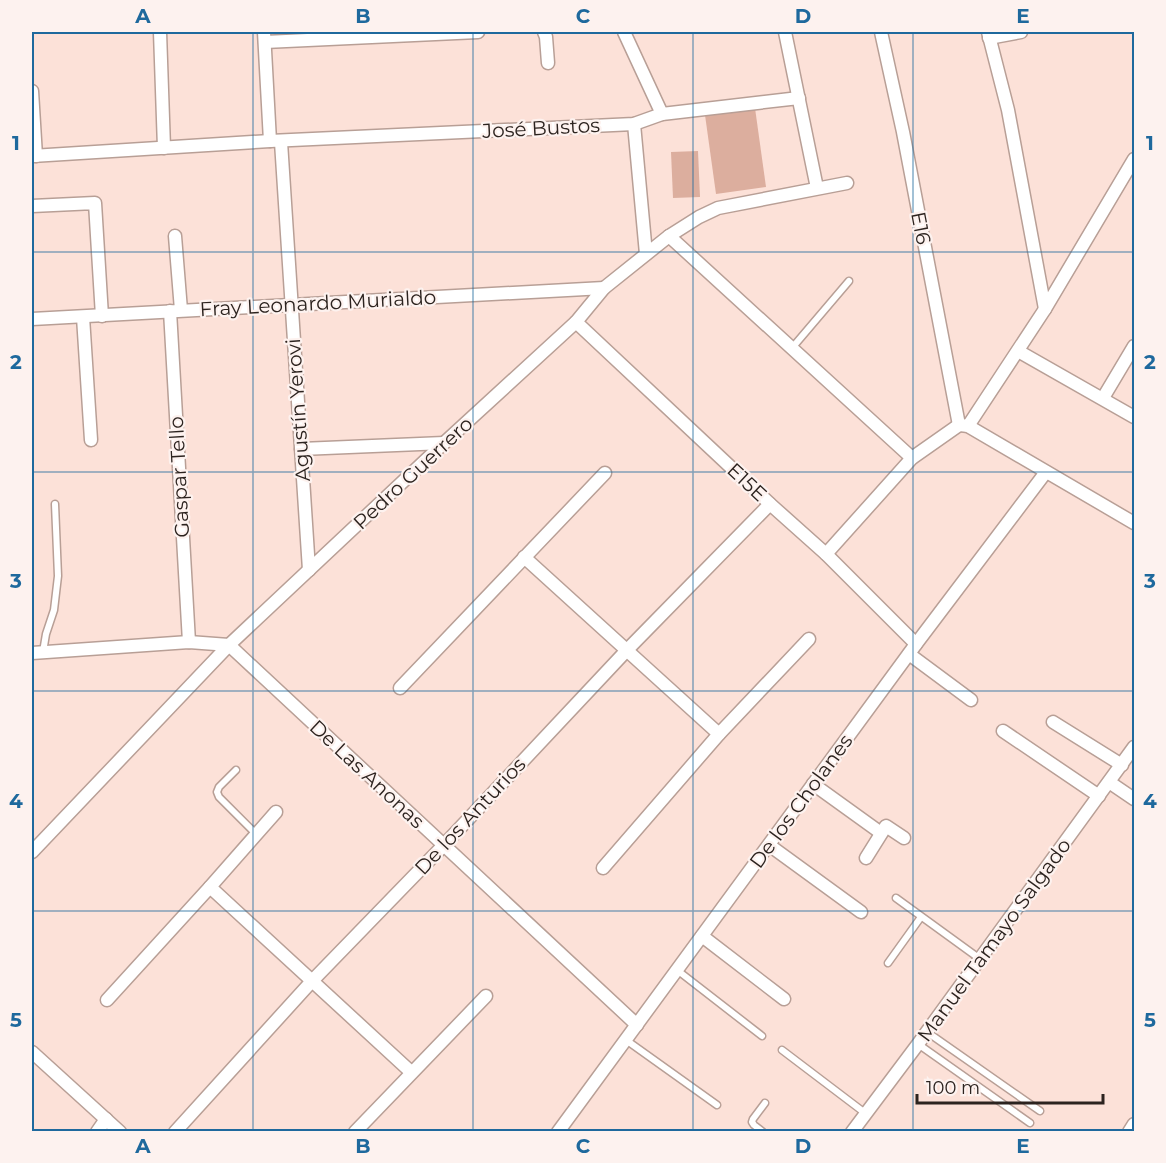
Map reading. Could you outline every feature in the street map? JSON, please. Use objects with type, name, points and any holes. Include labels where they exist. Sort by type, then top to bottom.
[{"type":"street","points":[[160,32],[164,148]]},
{"type":"street","points":[[264,37],[478,32]]},
{"type":"street","points":[[543,32],[546,37],[548,63]]},
{"type":"street","points":[[624,32],[662,114]]},
{"type":"street","points":[[785,32],[817,188]]},
{"type":"street","name":"E16","points":[[881,32],[964,426]]},
{"type":"street","points":[[1021,32],[989,35],[1008,110],[1045,309]]},
{"type":"street","name":"Agustín Yerovi","points":[[264,37],[292,304],[309,570]]},
{"type":"street","points":[[32,91],[34,156]]},
{"type":"street","name":"José Bustos","points":[[34,156],[275,141],[634,124],[662,114],[799,98]]},
{"type":"street","points":[[634,124],[645,254]]},
{"type":"street","points":[[826,554],[912,458],[964,426],[1045,309],[1134,159]]},
{"type":"street","name":"Pedro Guerrero","points":[[32,852],[229,645],[444,442],[576,322],[604,288],[645,254],[699,217],[718,208],[847,183]]},
{"type":"street","points":[[32,206],[95,203],[102,316]]},
{"type":"street","name":"Gaspar Tello","points":[[175,236],[175,311],[189,642]]},
{"type":"street","points":[[669,236],[912,458]]},
{"type":"street","name":"Fray Leonardo Murialdo","points":[[32,318],[604,288]]},
{"type":"street","points":[[82,316],[91,440]]},
{"type":"street","name":"E15E","points":[[576,322],[826,554],[913,649],[971,700]]},
{"type":"street","points":[[1103,398],[1134,346]]},
{"type":"street","points":[[1018,351],[1134,417]]},
{"type":"street","points":[[964,426],[1134,523]]},
{"type":"street","points":[[301,449],[444,442]]},
{"type":"street","name":"De los Cholanes","points":[[558,1131],[1046,472]]},
{"type":"street","points":[[400,688],[605,473]]},
{"type":"street","name":"De los Anturios","points":[[175,1131],[312,981],[443,846],[627,650],[770,504]]},
{"type":"street","points":[[524,557],[719,734]]},
{"type":"street","points":[[603,868],[719,734],[809,639]]},
{"type":"street","points":[[37,652],[189,642],[229,645]]},
{"type":"street","name":"De Las Anonas","points":[[229,645],[636,1025]]},
{"type":"street","points":[[1053,722],[1122,765]]},
{"type":"street","points":[[1003,731],[1099,796]]},
{"type":"street","name":"Manuel Tamayo Salgado","points":[[852,1131],[927,1032],[1134,747]]},
{"type":"street","points":[[1109,782],[1134,799]]},
{"type":"street","points":[[813,784],[881,833]]},
{"type":"street","points":[[107,1000],[276,812]]},
{"type":"street","points":[[866,858],[886,826],[904,838]]},
{"type":"street","points":[[769,844],[861,912]]},
{"type":"street","points":[[210,887],[411,1072]]},
{"type":"street","points":[[702,936],[784,999]]},
{"type":"street","points":[[355,1131],[486,996]]},
{"type":"street","points":[[32,1052],[120,1131]]},
{"type":"street","points":[[97,1131],[106,1119]]},
{"type":"street","points":[[1129,1131],[1134,1124]]},
{"type":"lane","points":[[792,349],[849,281]]},
{"type":"lane","points":[[37,652],[54,610],[58,576],[55,504]]},
{"type":"lane","points":[[236,770],[217,792],[219,797],[256,834]]},
{"type":"lane","points":[[896,898],[980,959]]},
{"type":"lane","points":[[888,963],[921,916]]},
{"type":"lane","points":[[677,970],[762,1036]]},
{"type":"lane","points":[[927,1032],[1040,1111]]},
{"type":"lane","points":[[626,1040],[717,1105]]},
{"type":"lane","points":[[918,1044],[1030,1123]]},
{"type":"lane","points":[[782,1050],[865,1113]]},
{"type":"lane","points":[[763,1131],[752,1122],[765,1102]]},
{"type":"shaded area","points":[[755,108],[766,187],[716,194],[705,115]]},
{"type":"shaded area","points":[[698,151],[700,197],[673,198],[671,152]]}]
